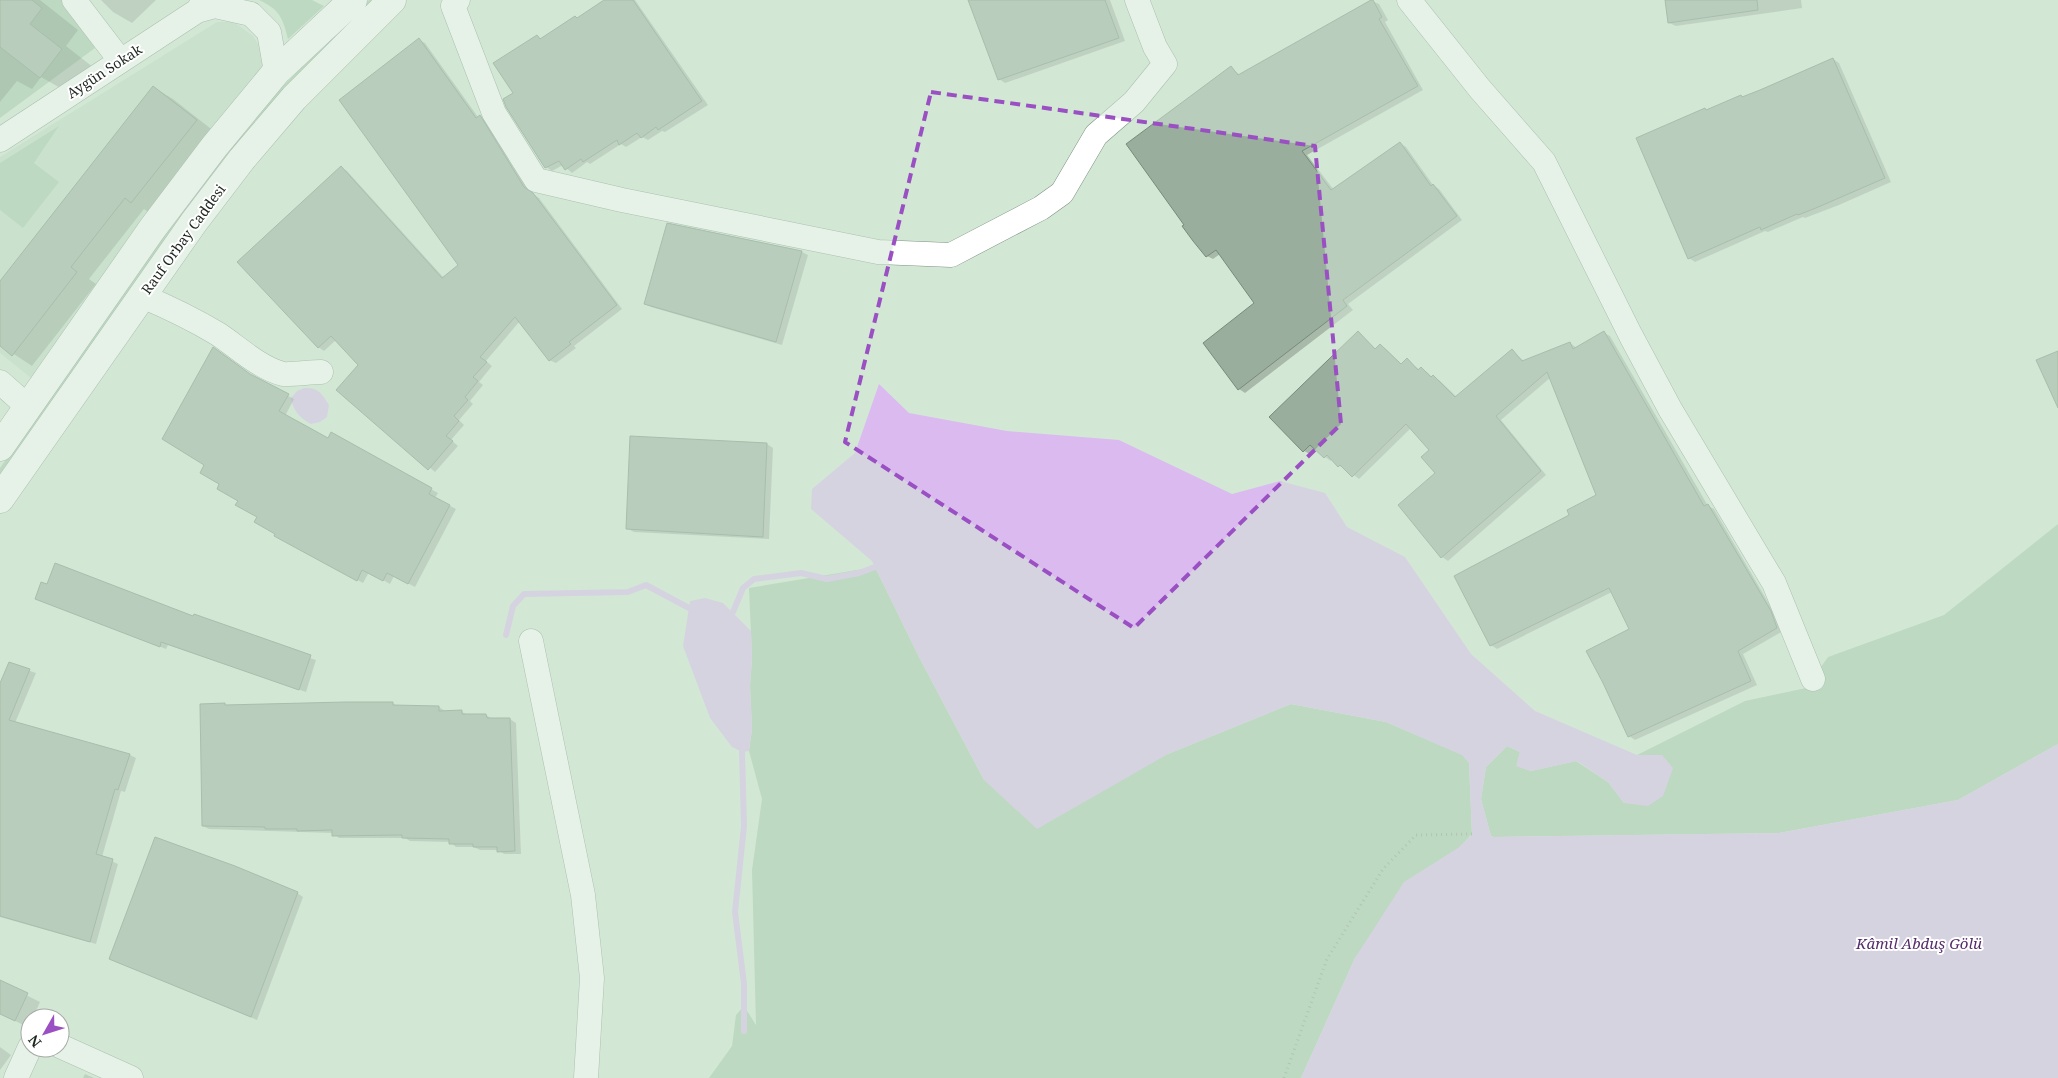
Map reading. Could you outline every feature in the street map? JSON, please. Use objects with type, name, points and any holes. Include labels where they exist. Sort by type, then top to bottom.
[{"type":"main road","points":[[0,447],[158,221],[239,115],[276,72],[353,0]]},
{"type":"main road","name":"Rauf Orbay Caddesi","points":[[0,498],[215,194],[266,130],[328,63],[392,0]]},
{"type":"street","points":[[74,0],[120,60]]},
{"type":"street","points":[[458,0],[453,6],[494,114],[536,180],[622,200],[878,252],[951,255],[1041,208],[1062,193],[1096,135],[1134,102],[1165,64],[1155,47],[1137,0]]},
{"type":"street","points":[[1408,0],[1480,89],[1544,162],[1631,336],[1670,409],[1774,583],[1813,679]]},
{"type":"street","points":[[201,5],[251,14],[269,32],[276,72]]},
{"type":"street","name":"Aygün Sokak","points":[[0,140],[201,5]]},
{"type":"street","points":[[142,296],[181,313],[219,335],[252,360],[284,374],[306,371],[321,372]]},
{"type":"street","points":[[0,382],[28,407]]},
{"type":"street","points":[[531,642],[583,895],[592,978],[586,1078]]},
{"type":"street","points":[[70,1051],[131,1078]]},
{"type":"street","points":[[16,1078],[25,1058]]},
{"type":"path","points":[[1284,1078],[1327,960],[1383,869],[1416,835],[1472,834]]},
{"type":"highlighted area","points":[[931,92],[1315,146],[1341,424],[1134,628],[845,442]]},
{"type":"shaded area","points":[[0,0],[62,0],[95,48],[0,118]]},
{"type":"shaded area","points":[[259,0],[312,0],[324,6],[288,39],[279,15],[266,3]]},
{"type":"shaded area","points":[[369,0],[375,0],[284,90],[234,148],[0,474],[0,468],[208,174],[273,96]]},
{"type":"shaded area","points":[[217,22],[234,22],[253,36],[260,47],[266,65],[260,82],[31,378],[0,353],[0,157]]},
{"type":"shaded area","points":[[59,126],[34,163],[59,182],[23,228],[0,210],[0,163]]},
{"type":"shaded area","points":[[2058,524],[2058,744],[1958,800],[1779,833],[1491,836],[1481,799],[1486,767],[1507,746],[1520,752],[1517,766],[1531,771],[1576,761],[1608,782],[1624,803],[1662,755],[1637,755],[1745,701],[1806,688],[1828,657],[1944,615]]},
{"type":"shaded area","points":[[875,567],[919,657],[984,780],[1168,754],[1291,704],[1386,722],[1463,755],[1469,763],[1472,834],[1355,958],[1301,1078],[709,1078],[732,1046],[736,1015],[744,1006],[756,1025],[752,870],[762,799],[749,751],[752,729],[750,686],[752,658],[749,588]]},
{"type":"water","name":"Kâmil Abduş Gölü","points":[[879,384],[909,413],[1007,431],[1119,440],[1232,494],[1280,481],[1325,493],[1347,527],[1405,557],[1471,654],[1535,711],[1637,755],[1662,755],[1673,768],[1663,796],[1648,806],[1624,803],[1608,782],[1577,761],[1531,771],[1516,766],[1520,752],[1507,746],[1486,767],[1481,799],[1491,836],[1494,837],[1779,833],[1958,800],[2058,744],[2058,1078],[1301,1078],[1355,958],[1404,882],[1458,848],[1472,835],[1469,763],[1462,755],[1386,722],[1291,704],[1168,754],[1037,829],[984,780],[919,657],[872,561],[811,509],[812,489],[855,453]]},
{"type":"water","points":[[304,388],[317,390],[329,405],[327,417],[320,422],[311,424],[300,417],[293,407],[291,398],[297,391]]},
{"type":"water","points":[[705,598],[723,603],[751,631],[750,686],[752,729],[749,751],[742,752],[732,747],[710,718],[683,646],[690,601]]},
{"type":"building","points":[[0,0],[32,0],[42,8],[30,24],[62,49],[40,78],[0,47]]},
{"type":"building","points":[[604,0],[633,0],[702,101],[658,130],[656,127],[641,138],[637,133],[619,145],[617,140],[583,162],[581,159],[565,170],[559,161],[545,168],[506,107],[503,99],[513,93],[493,63],[537,35],[540,39]]},
{"type":"building","points":[[968,0],[1105,0],[1119,38],[998,80]]},
{"type":"building","points":[[1373,0],[1382,17],[1379,19],[1418,86],[1302,151],[1331,190],[1400,142],[1431,186],[1433,184],[1457,216],[1343,300],[1347,306],[1238,390],[1203,343],[1254,303],[1216,250],[1206,257],[1193,241],[1182,226],[1184,225],[1126,144],[1231,66],[1238,75]]},
{"type":"building","points":[[1665,0],[1757,0],[1758,10],[1668,23]]},
{"type":"building","points":[[419,38],[476,118],[480,115],[524,187],[533,193],[617,305],[569,342],[571,344],[549,361],[515,317],[480,357],[487,362],[473,377],[478,381],[465,397],[468,400],[454,416],[459,421],[446,436],[453,441],[428,470],[336,390],[358,365],[331,336],[318,348],[237,262],[341,166],[442,278],[458,265],[339,100]]},
{"type":"building","points":[[1833,58],[1885,178],[1761,230],[1760,227],[1688,259],[1636,138],[1705,108],[1706,110],[1741,95],[1742,97],[1760,90]]},
{"type":"building","points":[[153,86],[197,120],[131,203],[125,198],[71,267],[77,272],[12,356],[0,346],[0,281]]},
{"type":"building","points":[[667,223],[802,251],[776,342],[644,304]]},
{"type":"building","points":[[1358,331],[1375,349],[1380,344],[1401,364],[1407,358],[1418,370],[1421,367],[1431,377],[1433,375],[1455,397],[1512,349],[1522,361],[1570,342],[1573,349],[1604,331],[1704,506],[1708,504],[1771,611],[1777,628],[1738,651],[1751,681],[1628,737],[1586,651],[1629,629],[1609,588],[1490,646],[1454,576],[1569,515],[1567,510],[1596,495],[1547,372],[1496,416],[1541,471],[1441,558],[1398,505],[1435,473],[1421,457],[1429,450],[1406,424],[1352,477],[1340,465],[1338,467],[1327,455],[1324,458],[1310,445],[1303,452],[1269,417]]},
{"type":"building","points":[[213,347],[250,374],[289,394],[279,411],[328,438],[331,432],[432,488],[429,494],[450,505],[408,584],[387,573],[383,581],[362,570],[357,581],[274,536],[275,534],[254,522],[257,517],[235,505],[238,501],[217,489],[219,484],[200,473],[204,465],[162,439]]},
{"type":"building","points":[[2058,351],[2058,408],[2036,360]]},
{"type":"building","points":[[630,436],[767,443],[763,537],[626,529]]},
{"type":"building","points":[[55,563],[193,616],[194,614],[311,655],[299,690],[161,642],[160,647],[35,599],[41,582],[47,584]]},
{"type":"building","points":[[9,662],[30,669],[9,720],[130,754],[118,790],[115,789],[96,854],[113,859],[90,942],[0,916],[0,683]]},
{"type":"building","points":[[393,702],[393,705],[439,706],[439,711],[462,710],[462,714],[486,714],[487,718],[510,718],[515,851],[497,852],[497,847],[449,844],[449,839],[402,838],[402,835],[332,836],[332,830],[297,831],[297,829],[265,829],[265,827],[202,826],[200,704]]},
{"type":"building","points":[[155,837],[235,866],[298,892],[251,1017],[109,959]]},
{"type":"building","points":[[0,980],[28,993],[15,1021],[0,1014]]},
{"type":"waterway","points":[[733,612],[743,588],[754,579],[801,573],[827,579],[859,573],[875,567]]},
{"type":"waterway","points":[[506,635],[513,606],[524,594],[628,592],[646,585],[689,608]]},
{"type":"waterway","points":[[742,752],[744,826],[735,912],[744,984],[744,1031]]}]
